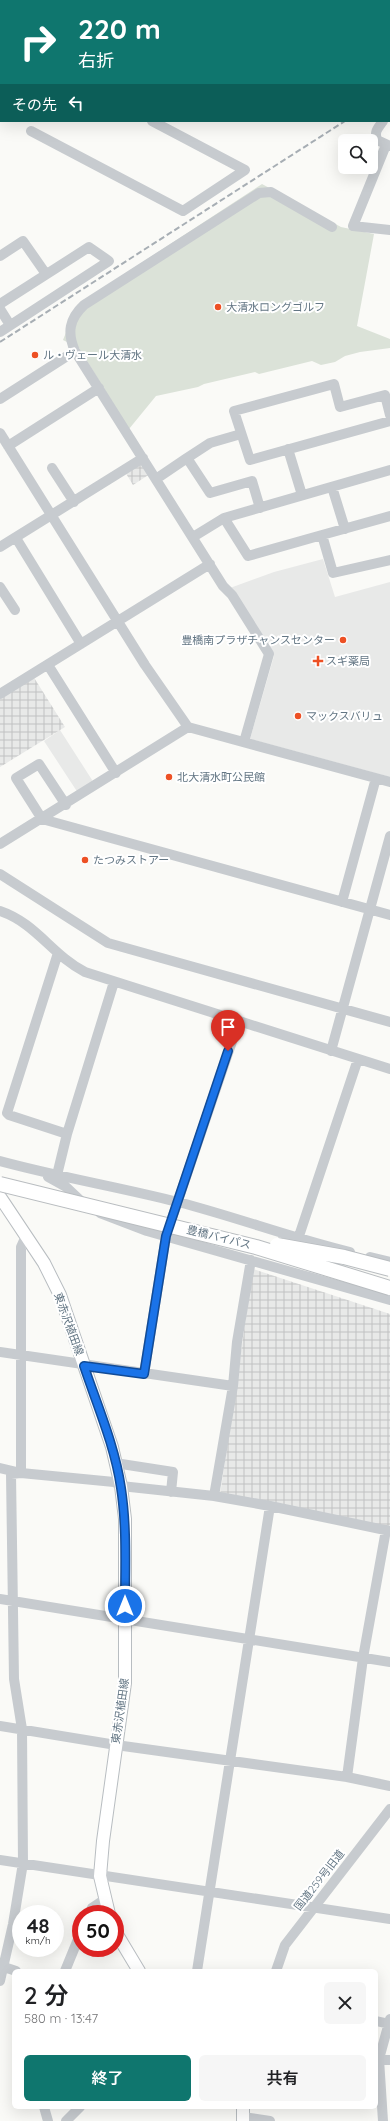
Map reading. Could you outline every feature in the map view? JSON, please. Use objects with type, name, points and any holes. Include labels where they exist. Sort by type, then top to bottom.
[{"type":"highway","name":"豊橋バイパス","points":[[0,1184],[256,1247],[390,1288]]},
{"type":"highway","points":[[199,1232],[344,1257],[390,1269]]},
{"type":"main road","name":"東赤沢植田線","points":[[1,1201],[44,1263],[60,1295],[84,1366],[121,1486],[124,1519],[125,1683],[103,1841],[100,1876],[106,1905]]},
{"type":"main road","points":[[124,1946],[138,1969]]},
{"type":"street","points":[[31,131],[184,210],[245,170],[154,122]]},
{"type":"street","points":[[382,122],[375,135],[377,140],[388,145],[353,226],[390,230]]},
{"type":"street","points":[[244,742],[269,654],[98,388],[76,351],[70,339],[69,331],[80,309],[84,305],[259,193],[271,192],[332,227]]},
{"type":"street","points":[[0,256],[23,241],[46,274]]},
{"type":"street","points":[[0,304],[89,247],[109,261],[0,332]]},
{"type":"street","points":[[0,309],[10,325]]},
{"type":"street","points":[[0,399],[76,351]]},
{"type":"street","points":[[390,415],[385,395],[340,407],[334,384],[234,411],[250,460],[390,421]]},
{"type":"street","points":[[8,446],[98,388]]},
{"type":"street","points":[[0,433],[162,692],[188,727],[390,782]]},
{"type":"street","points":[[156,479],[210,443],[241,434]]},
{"type":"street","points":[[288,449],[302,495]]},
{"type":"street","points":[[0,547],[143,458]]},
{"type":"street","points":[[187,458],[210,493],[252,481],[260,508]]},
{"type":"street","points":[[52,468],[74,502]]},
{"type":"street","points":[[193,537],[224,518],[390,470]]},
{"type":"street","points":[[332,486],[345,529]]},
{"type":"street","points":[[224,518],[248,556],[390,516]]},
{"type":"street","points":[[322,536],[333,573],[390,560]]},
{"type":"street","points":[[16,538],[81,644]]},
{"type":"street","points":[[0,694],[210,564]]},
{"type":"street","points":[[0,587],[15,610]]},
{"type":"street","points":[[48,665],[116,773]]},
{"type":"street","points":[[0,844],[66,805],[188,727]]},
{"type":"street","points":[[66,805],[39,764],[16,778],[42,819],[390,915]]},
{"type":"street","points":[[342,902],[376,778]]},
{"type":"street","points":[[331,1051],[390,836]]},
{"type":"street","points":[[0,874],[108,943],[390,1022]]},
{"type":"street","points":[[0,911],[14,915],[24,922],[78,969],[114,982],[390,1069]]},
{"type":"street","points":[[58,953],[7,1113],[9,1116],[67,1134]]},
{"type":"street","points":[[57,1175],[67,1134],[114,982]]},
{"type":"street","points":[[144,1374],[166,1236],[239,1021]]},
{"type":"street","points":[[287,1270],[299,1239],[358,1059]]},
{"type":"street","points":[[0,1161],[29,1169],[177,1202],[254,1224],[299,1239],[390,1262]]},
{"type":"street","points":[[29,1169],[43,1174],[66,1187],[89,1208],[129,1226],[390,1300]]},
{"type":"street","points":[[21,1473],[22,1247],[26,1236]]},
{"type":"street","points":[[214,1496],[233,1386],[237,1342],[250,1260]]},
{"type":"street","points":[[0,1352],[84,1366],[233,1386]]},
{"type":"street","points":[[115,1464],[173,1472],[171,1492]]},
{"type":"street","points":[[0,1468],[21,1473],[114,1482],[121,1486],[214,1496],[388,1530],[364,1658],[347,1777]]},
{"type":"street","points":[[0,1981],[4,1967],[23,1863],[22,1729],[14,1678],[11,1474],[21,1473]]},
{"type":"street","points":[[198,1969],[270,1506]]},
{"type":"street","points":[[0,1600],[390,1662]]},
{"type":"street","points":[[0,1726],[116,1745],[347,1777],[390,1786]]},
{"type":"street","name":"国道259号旧道","points":[[277,1969],[285,1945],[313,1906],[390,1808]]},
{"type":"street","points":[[0,1860],[100,1876],[313,1906],[390,1919]]},
{"type":"street","points":[[96,1905],[104,1900]]},
{"type":"street","points":[[65,1969],[72,1953]]},
{"type":"street","points":[[4,1967],[12,1970]]},
{"type":"street","points":[[378,2021],[389,2021],[378,2055]]},
{"type":"street","points":[[378,2058],[390,2060]]},
{"type":"street","points":[[378,2068],[383,2121]]},
{"type":"street","points":[[45,2109],[48,2121]]},
{"type":"street","points":[[66,2121],[78,2109]]},
{"type":"street","points":[[243,2115],[270,2121]]},
{"type":"shaded area","name":"大清水ロングゴルフ","points":[[262,184],[341,227],[374,234],[357,326],[390,339],[390,348],[360,352],[345,356],[335,362],[321,365],[312,361],[259,374],[255,372],[156,396],[129,429],[79,348],[63,340],[77,305]]},
{"type":"shaded area","points":[[142,461],[150,474],[133,485],[125,472]]},
{"type":"shaded area","points":[[323,559],[335,597],[390,582],[390,777],[250,739],[274,656],[230,588],[274,572]]},
{"type":"shaded area","points":[[33,676],[65,727],[0,767],[0,696]]},
{"type":"shaded area","points":[[60,730],[94,783],[78,793],[44,741]]},
{"type":"shaded area","points":[[253,1269],[390,1314],[390,1531],[220,1495]]},
{"type":"railway","points":[[0,342],[343,122]]},
{"type":"place","name":"大清水ロングゴルフ","points":[[218,307]]},
{"type":"place","name":"ル・ヴェール大清水","points":[[35,355]]},
{"type":"place","name":"豊橋南プラザチャンスセンター","points":[[343,640]]},
{"type":"place","name":"スギ薬局","points":[[318,661]]},
{"type":"place","name":"マックスバリュ","points":[[298,716]]},
{"type":"place","name":"北大清水町公民館","points":[[169,777]]},
{"type":"place","name":"たつみストアー","points":[[85,860]]},
{"type":"route","points":[[125,1606],[124,1519],[121,1486],[112,1447],[84,1366],[144,1374],[166,1236],[228,1051]]}]
